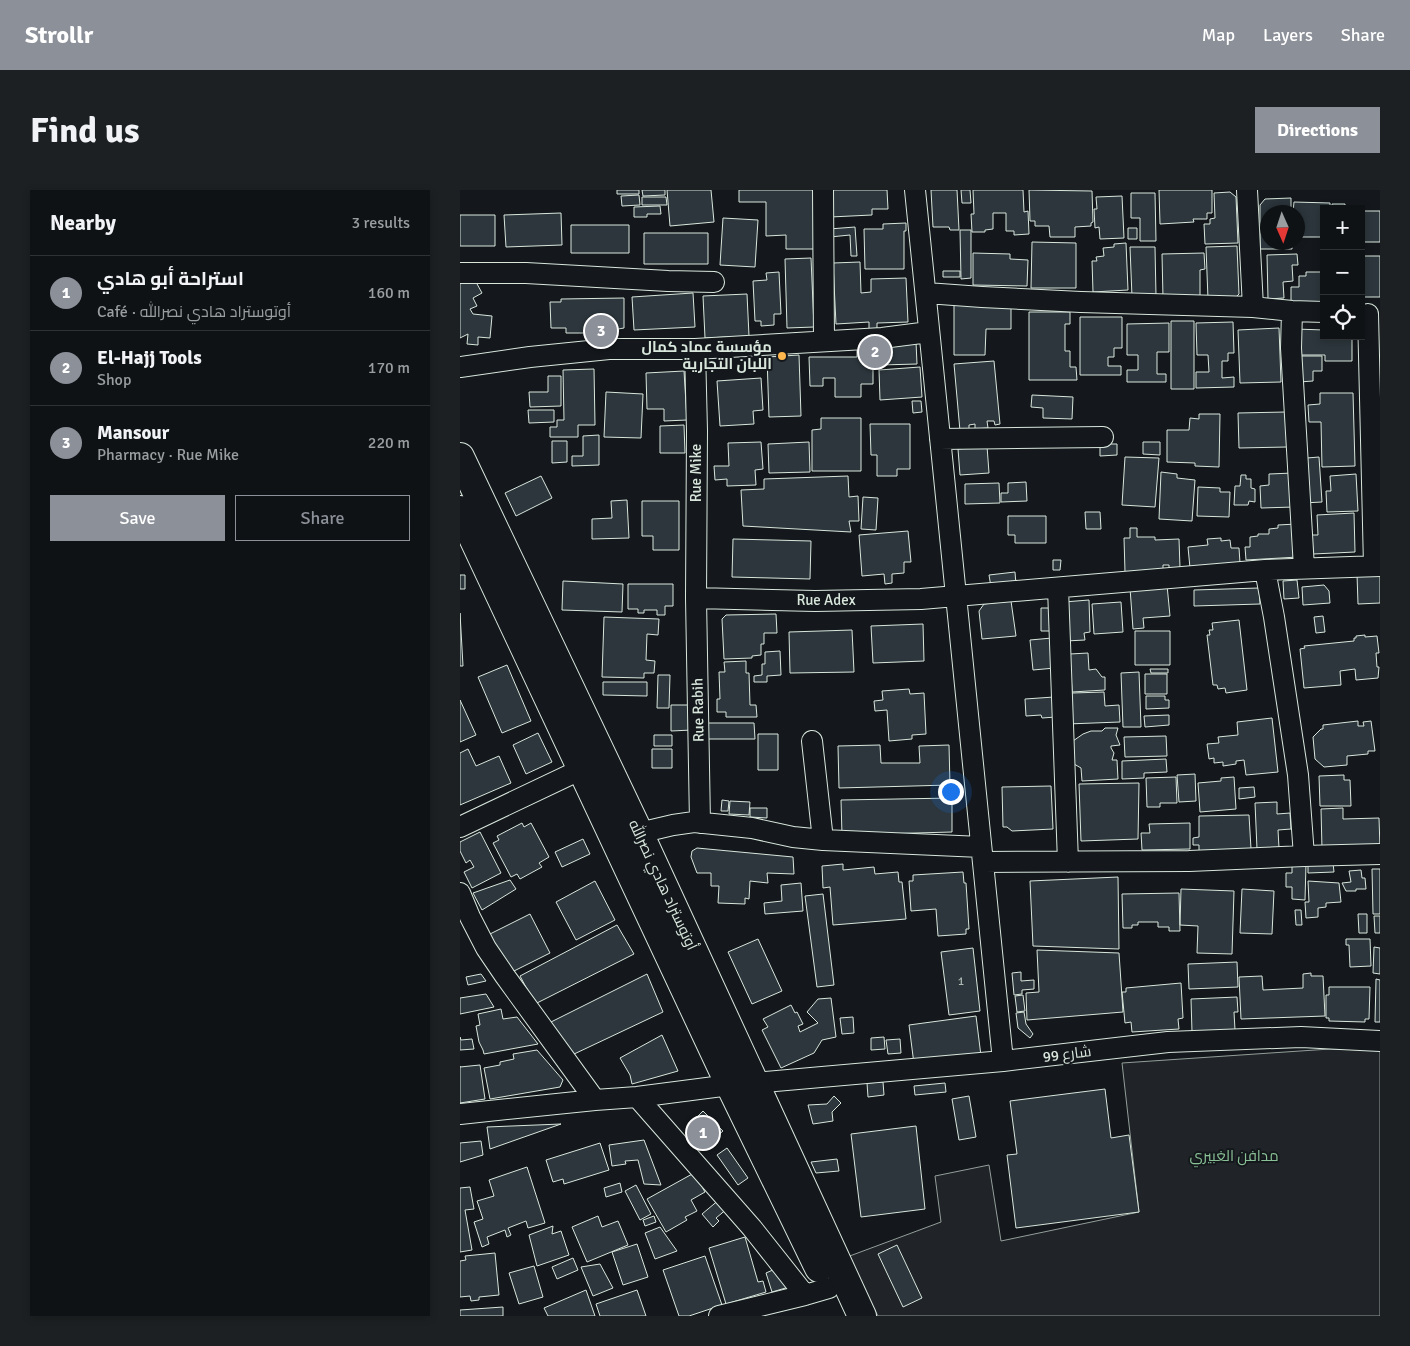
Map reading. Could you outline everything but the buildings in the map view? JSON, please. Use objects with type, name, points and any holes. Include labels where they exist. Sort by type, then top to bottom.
[{"type":"highway","name":"أوتوستراد هادي نصرالله","points":[[460,457],[639,833],[743,1085],[817,1292],[842,1316]]},
{"type":"highway","name":"أوتوستراد هادي نصرالله","points":[[460,510],[582,769],[862,1316]]},
{"type":"street","points":[[823,190],[824,341]]},
{"type":"street","points":[[915,190],[1003,1061]]},
{"type":"street","points":[[1247,190],[1253,307]]},
{"type":"street","points":[[460,273],[526,273],[714,282]]},
{"type":"street","points":[[926,292],[1081,302],[1253,307],[1320,312]]},
{"type":"street","points":[[1292,311],[1292,367],[1304,568]]},
{"type":"street","points":[[1370,314],[1377,566]]},
{"type":"street","points":[[460,367],[608,349],[695,349],[882,338],[929,332]]},
{"type":"street","name":"Rue Mike","points":[[695,349],[696,598]]},
{"type":"street","points":[[940,439],[1103,437]]},
{"type":"street","name":"Rue Adex","points":[[696,598],[815,601],[921,600],[1265,570],[1377,566]]},
{"type":"street","points":[[1265,570],[1298,775],[1304,856]]},
{"type":"street","points":[[1058,588],[1068,862]]},
{"type":"street","name":"Rue Rabih","points":[[696,598],[700,823]]},
{"type":"street","points":[[812,741],[823,840]]},
{"type":"street","points":[[460,827],[582,769]]},
{"type":"street","points":[[639,833],[673,825],[700,823],[752,828],[793,837],[1068,862],[1189,861],[1380,854]]},
{"type":"street","points":[[460,893],[486,948],[595,1100]]},
{"type":"street","name":"شارع 99","points":[[460,1114],[1003,1061],[1168,1042],[1301,1037],[1380,1040]]},
{"type":"street","points":[[637,1097],[752,1228],[817,1292]]},
{"type":"street","points":[[719,1316],[817,1292]]},
{"type":"green space","name":"مدافن الغبيري","points":[[1330,1049],[1380,1050],[1380,1316],[878,1316],[847,1257],[941,1222],[935,1176],[989,1165],[1001,1241],[1139,1212],[1122,1063]]},
{"type":"place","name":"Mansour","points":[[601,331]]},
{"type":"place","name":"El-Hajj Tools","points":[[875,352]]},
{"type":"place","name":"مؤسسة عماد كمال اللبان التجارية","points":[[782,356]]},
{"type":"place","name":"استراحة أبو هادي","points":[[703,1133]]}]
